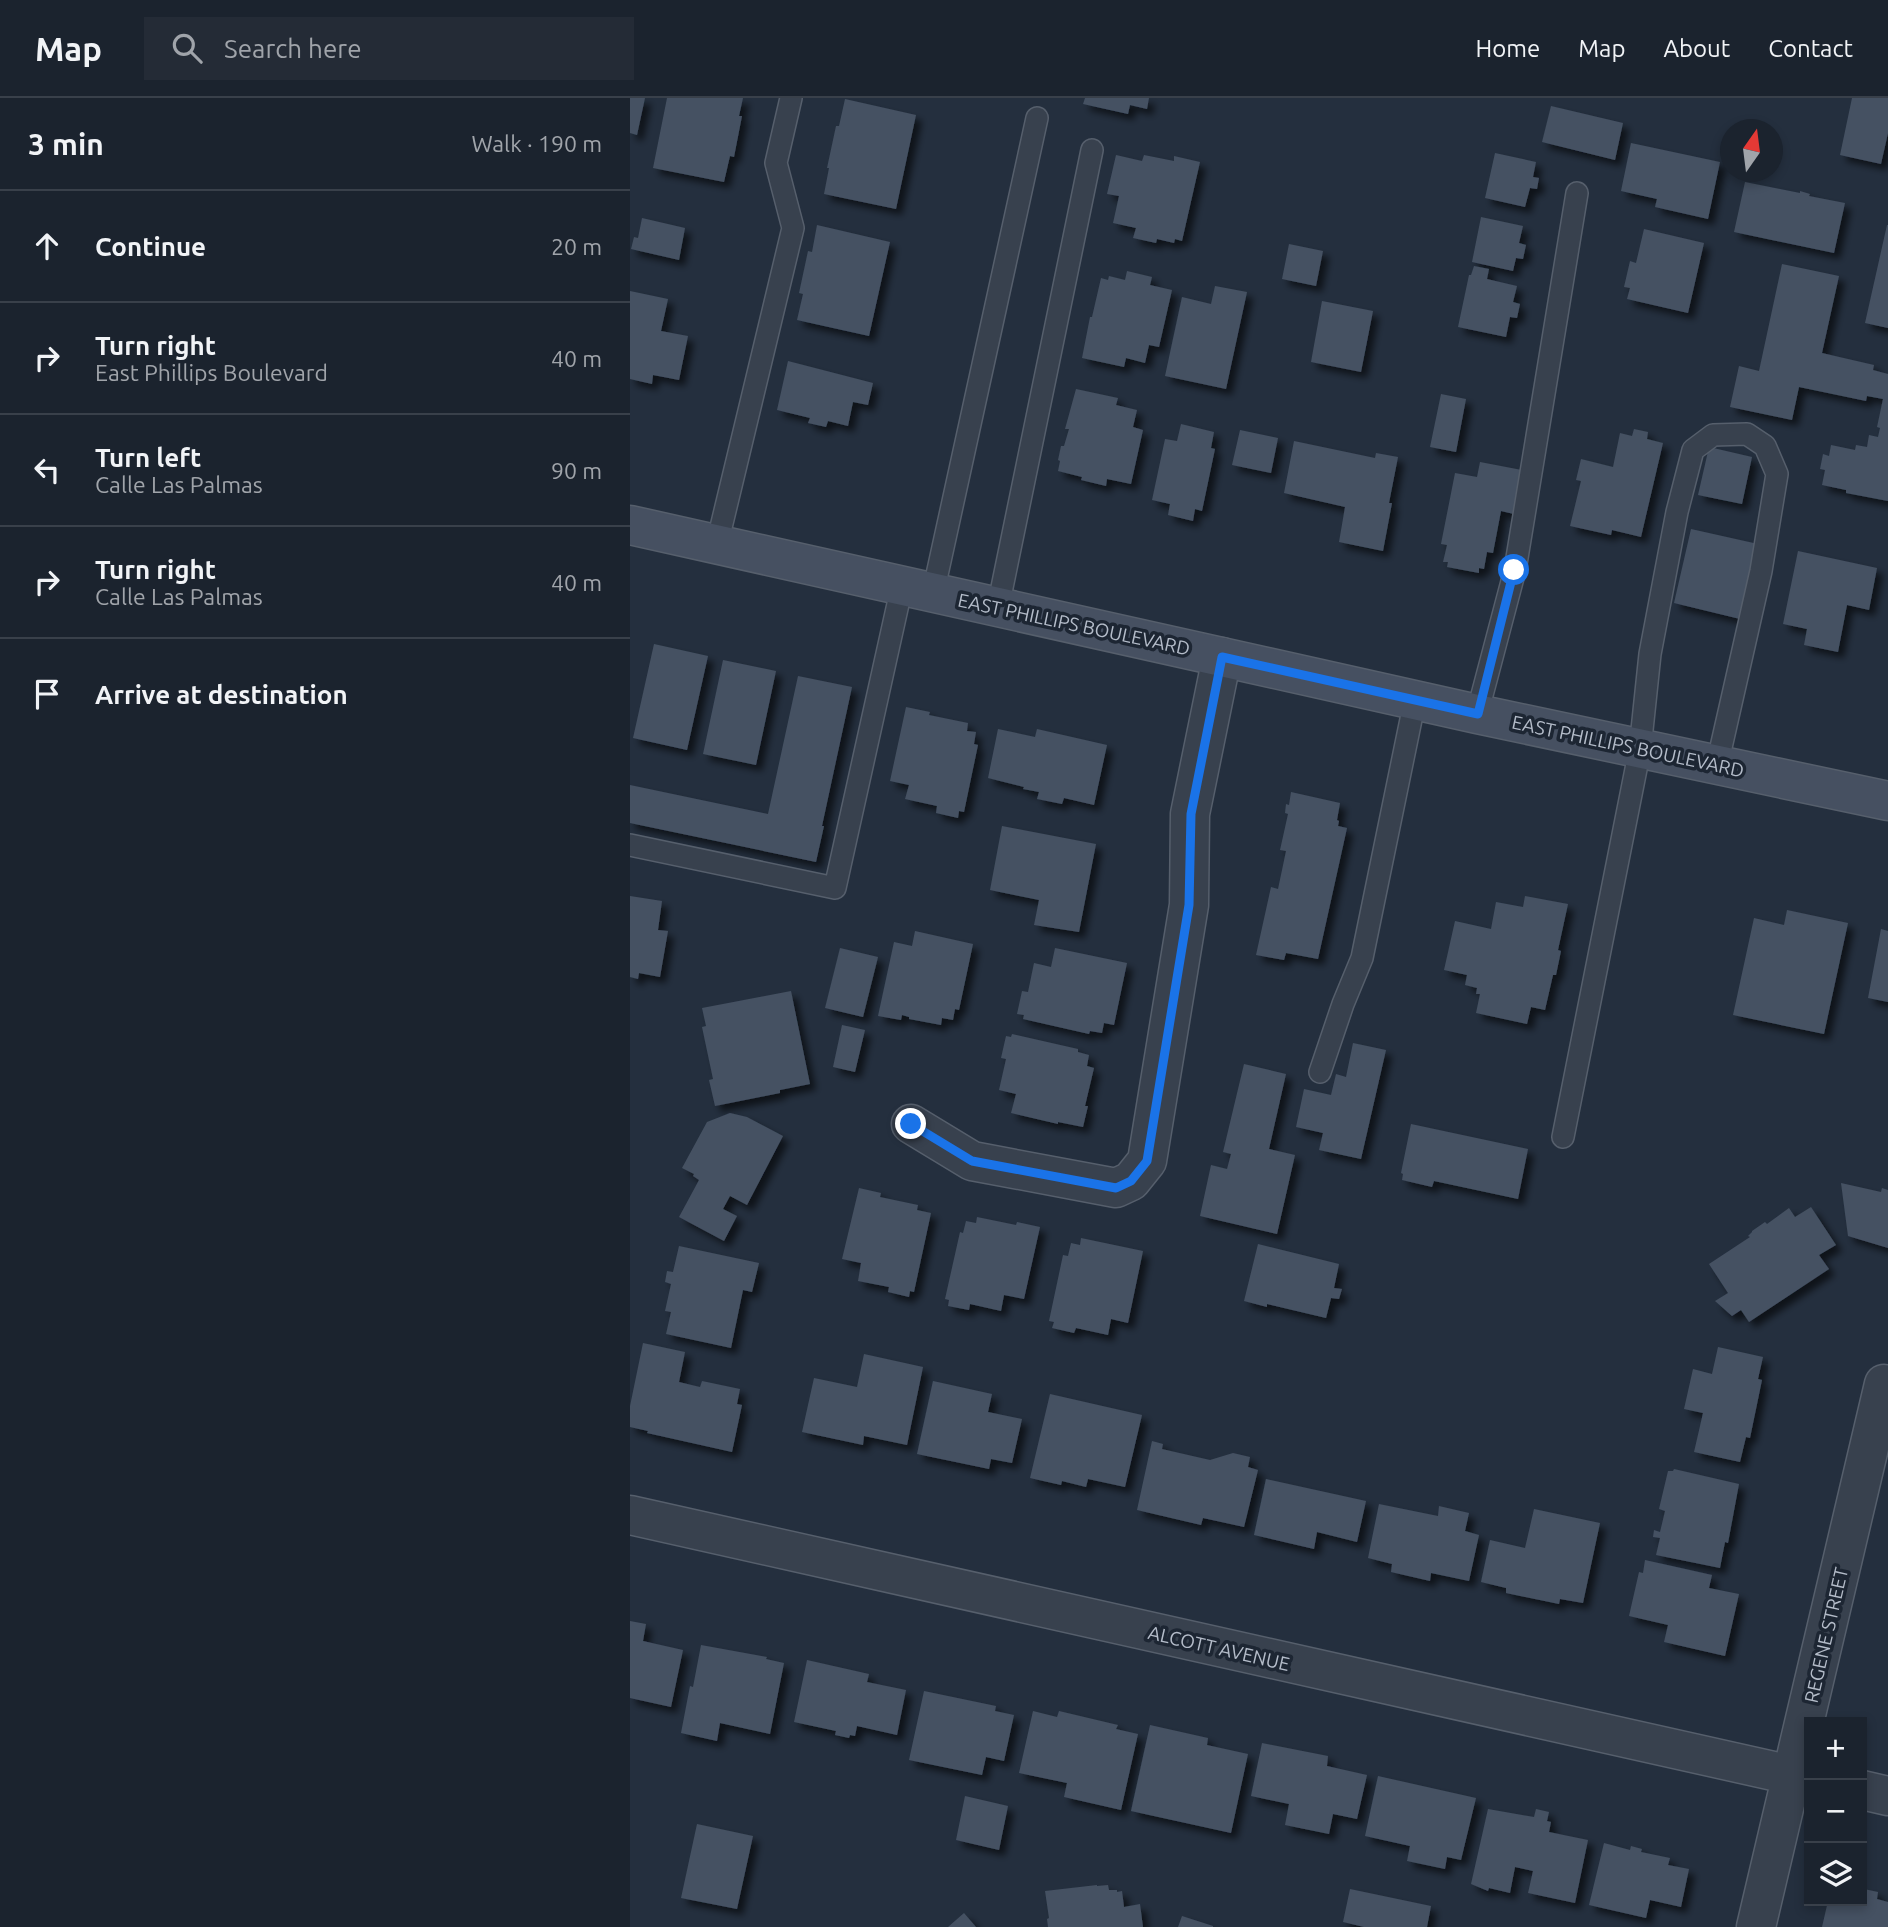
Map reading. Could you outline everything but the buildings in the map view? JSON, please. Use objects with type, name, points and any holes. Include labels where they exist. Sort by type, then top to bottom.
[{"type":"street","name":"EAST PHILLIPS BOULEVARD","points":[[630,525],[1478,714],[1888,801]]},
{"type":"street","points":[[911,1124],[972,1161],[1116,1188],[1131,1181],[1147,1161],[1189,905],[1191,814],[1222,657]]},
{"type":"street","name":"REGENE STREET","points":[[1756,1927],[1801,1778],[1884,1384]]},
{"type":"street","name":"ALCOTT AVENUE","points":[[630,1514],[1801,1778]]},
{"type":"street","points":[[1867,1791],[1888,1796]]},
{"type":"lane","points":[[717,544],[793,228],[776,163],[791,98]]},
{"type":"lane","points":[[630,845],[835,888],[918,590],[1037,118]]},
{"type":"lane","points":[[998,607],[1092,150]]},
{"type":"lane","points":[[1478,714],[1514,570],[1577,194]]},
{"type":"lane","points":[[1563,1137],[1640,749],[1650,654],[1693,450],[1713,435],[1747,434],[1765,446],[1777,474],[1761,571],[1717,765]]},
{"type":"lane","points":[[1320,1072],[1362,958],[1415,700]]},
{"type":"route","points":[[911,1124],[972,1161],[1116,1188],[1131,1181],[1147,1161],[1189,905],[1191,814],[1222,657],[1478,714],[1514,570]]}]
